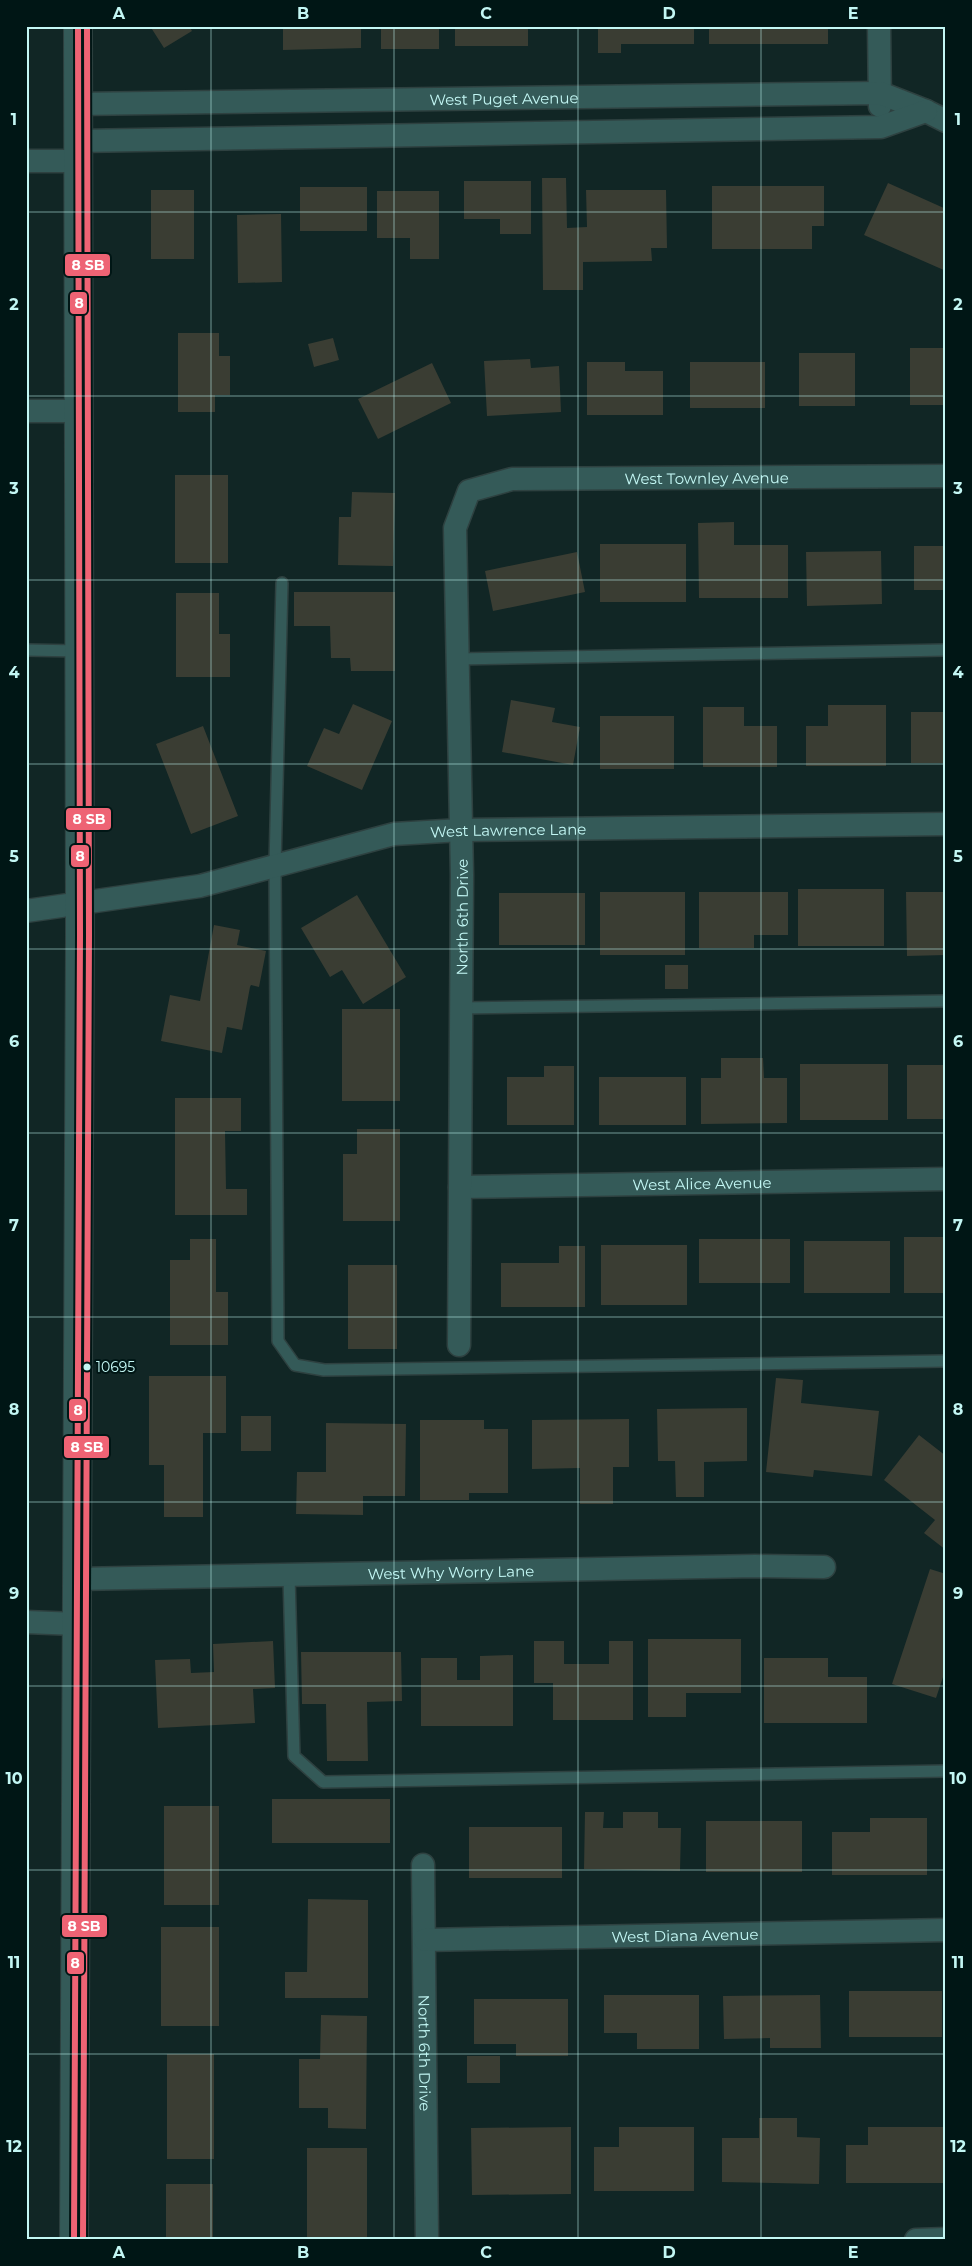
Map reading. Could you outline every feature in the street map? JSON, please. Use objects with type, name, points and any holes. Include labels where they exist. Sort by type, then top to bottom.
[{"type":"main road","points":[[74,2240],[80,904],[78,26]]},
{"type":"street","points":[[879,26],[880,127]]},
{"type":"street","name":"West Puget Avenue","points":[[78,104],[880,93],[946,121]]},
{"type":"street","points":[[633,96],[633,132]]},
{"type":"street","points":[[26,161],[79,151],[633,132],[880,127],[926,111]]},
{"type":"street","points":[[26,411],[79,411]]},
{"type":"street","name":"West Townley Avenue","points":[[469,491],[512,478],[946,476]]},
{"type":"street","name":"North 6th Drive","points":[[459,1346],[461,830],[455,528],[469,491]]},
{"type":"street","name":"West Lawrence Lane","points":[[26,911],[200,886],[394,834],[461,830],[946,824]]},
{"type":"street","name":"West Alice Avenue","points":[[460,1187],[946,1179]]},
{"type":"street","name":"West Why Worry Lane","points":[[77,1579],[755,1566],[824,1567]]},
{"type":"street","points":[[26,1622],[76,1624]]},
{"type":"street","name":"North 6th Drive","points":[[423,1866],[427,2240]]},
{"type":"street","name":"West Diana Avenue","points":[[425,1940],[946,1930]]},
{"type":"street","points":[[916,2240],[946,2239]]},
{"type":"lane","points":[[282,583],[276,865],[278,1341],[295,1364],[324,1370],[946,1361]]},
{"type":"lane","points":[[26,650],[79,651]]},
{"type":"lane","points":[[458,658],[946,650]]},
{"type":"lane","points":[[461,1008],[946,1001]]},
{"type":"lane","points":[[290,1576],[294,1756],[323,1782],[946,1771]]},
{"type":"building","points":[[150,26],[189,26],[192,31],[164,48]]},
{"type":"building","points":[[283,26],[361,26],[361,48],[283,50]]},
{"type":"building","points":[[381,26],[439,26],[439,49],[381,49]]},
{"type":"building","points":[[455,26],[528,26],[528,46],[455,46]]},
{"type":"building","points":[[598,26],[694,26],[694,44],[621,44],[621,53],[598,53]]},
{"type":"building","points":[[709,26],[828,26],[828,44],[709,44]]},
{"type":"building","points":[[542,178],[566,178],[567,228],[587,227],[586,190],[666,190],[667,248],[651,248],[652,261],[583,262],[583,290],[543,290]]},
{"type":"building","points":[[464,181],[531,181],[531,234],[500,234],[500,219],[464,219]]},
{"type":"building","points":[[888,183],[946,209],[946,271],[864,235]]},
{"type":"building","points":[[712,186],[824,186],[824,226],[812,226],[812,249],[712,249]]},
{"type":"building","points":[[300,187],[367,187],[367,231],[300,231]]},
{"type":"building","points":[[151,190],[194,190],[194,259],[151,259]]},
{"type":"building","points":[[377,191],[439,191],[439,259],[410,259],[410,238],[377,238]]},
{"type":"building","points":[[281,214],[282,282],[238,283],[237,215]]},
{"type":"building","points":[[178,333],[219,333],[219,356],[230,356],[230,395],[215,395],[215,412],[178,412]]},
{"type":"building","points":[[333,338],[339,360],[314,367],[308,344]]},
{"type":"building","points":[[910,348],[946,348],[946,405],[910,405]]},
{"type":"building","points":[[799,353],[855,353],[855,406],[799,406]]},
{"type":"building","points":[[530,359],[531,368],[559,366],[561,412],[487,416],[484,361]]},
{"type":"building","points":[[587,362],[625,362],[625,371],[663,371],[663,415],[587,415]]},
{"type":"building","points":[[690,362],[765,362],[765,408],[690,408]]},
{"type":"building","points":[[432,363],[451,403],[378,439],[358,399]]},
{"type":"building","points":[[175,475],[228,475],[228,563],[175,563]]},
{"type":"building","points":[[352,492],[395,493],[393,566],[338,565],[339,517],[351,517]]},
{"type":"building","points":[[734,522],[734,545],[788,545],[788,598],[699,598],[698,523]]},
{"type":"building","points":[[600,544],[686,544],[686,602],[600,602]]},
{"type":"building","points":[[914,546],[946,546],[946,590],[914,590]]},
{"type":"building","points":[[881,551],[882,604],[807,606],[806,552]]},
{"type":"building","points":[[577,552],[585,592],[493,611],[485,571]]},
{"type":"building","points":[[294,592],[395,592],[395,671],[351,671],[350,658],[331,658],[330,626],[294,626]]},
{"type":"building","points":[[176,593],[219,593],[219,634],[230,634],[230,677],[176,677]]},
{"type":"building","points":[[511,700],[555,708],[552,722],[580,727],[573,765],[502,752]]},
{"type":"building","points":[[353,704],[392,721],[362,790],[307,766],[324,728],[339,734]]},
{"type":"building","points":[[828,705],[886,705],[886,766],[806,766],[806,726],[828,726]]},
{"type":"building","points":[[703,707],[744,707],[744,726],[777,726],[777,767],[703,767]]},
{"type":"building","points":[[911,712],[946,712],[946,763],[911,763]]},
{"type":"building","points":[[600,716],[674,716],[674,769],[600,769]]},
{"type":"building","points":[[203,726],[238,816],[191,834],[156,744]]},
{"type":"building","points":[[798,889],[884,889],[884,946],[798,946]]},
{"type":"building","points":[[600,892],[685,892],[685,955],[600,955]]},
{"type":"building","points":[[699,892],[788,892],[788,935],[754,935],[754,948],[699,948]]},
{"type":"building","points":[[906,892],[946,892],[946,955],[907,956]]},
{"type":"building","points":[[499,893],[585,893],[585,945],[499,945]]},
{"type":"building","points":[[357,895],[406,977],[363,1004],[342,970],[330,977],[301,928]]},
{"type":"building","points":[[214,925],[240,930],[237,945],[266,951],[259,987],[251,985],[250,987],[242,1030],[227,1027],[222,1053],[161,1041],[170,995],[200,1001]]},
{"type":"building","points":[[665,965],[688,965],[688,989],[665,989]]},
{"type":"building","points":[[342,1009],[400,1009],[400,1101],[342,1101]]},
{"type":"building","points":[[721,1058],[763,1058],[764,1078],[787,1078],[787,1123],[701,1124],[701,1078],[721,1078]]},
{"type":"building","points":[[800,1064],[888,1064],[888,1120],[800,1120]]},
{"type":"building","points":[[907,1065],[946,1065],[946,1119],[907,1119]]},
{"type":"building","points":[[544,1066],[574,1066],[574,1125],[507,1125],[507,1077],[544,1077]]},
{"type":"building","points":[[599,1077],[686,1077],[686,1125],[599,1125]]},
{"type":"building","points":[[175,1098],[241,1098],[241,1131],[225,1131],[226,1189],[247,1189],[247,1215],[175,1215]]},
{"type":"building","points":[[357,1129],[400,1129],[400,1221],[343,1221],[343,1154],[357,1154]]},
{"type":"building","points":[[904,1237],[946,1237],[946,1293],[904,1293]]},
{"type":"building","points":[[190,1239],[216,1239],[216,1292],[228,1292],[228,1345],[170,1345],[170,1260],[190,1260]]},
{"type":"building","points":[[699,1239],[790,1239],[790,1283],[699,1283]]},
{"type":"building","points":[[804,1241],[890,1241],[890,1293],[804,1293]]},
{"type":"building","points":[[601,1245],[687,1245],[687,1305],[601,1305]]},
{"type":"building","points":[[559,1246],[585,1246],[585,1307],[501,1307],[501,1263],[559,1263]]},
{"type":"building","points":[[348,1265],[397,1265],[397,1349],[348,1349]]},
{"type":"building","points":[[149,1376],[226,1376],[226,1433],[203,1433],[203,1517],[164,1517],[164,1465],[149,1465]]},
{"type":"building","points":[[776,1378],[803,1380],[801,1403],[879,1411],[872,1476],[814,1470],[813,1477],[766,1472]]},
{"type":"building","points":[[747,1408],[747,1461],[704,1462],[704,1497],[676,1497],[675,1461],[658,1461],[657,1409]]},
{"type":"building","points":[[241,1416],[271,1416],[271,1451],[241,1451]]},
{"type":"building","points":[[629,1419],[629,1467],[613,1467],[613,1504],[580,1504],[580,1468],[532,1469],[532,1420]]},
{"type":"building","points":[[420,1420],[484,1420],[484,1429],[508,1429],[508,1493],[469,1493],[469,1500],[420,1500]]},
{"type":"building","points":[[326,1423],[406,1424],[405,1496],[363,1496],[363,1515],[296,1514],[297,1472],[326,1472]]},
{"type":"building","points":[[919,1435],[946,1456],[946,1550],[924,1533],[935,1520],[884,1480]]},
{"type":"building","points":[[930,1569],[946,1574],[946,1668],[936,1698],[892,1684]]},
{"type":"building","points":[[648,1639],[741,1639],[741,1693],[686,1693],[686,1717],[648,1717]]},
{"type":"building","points":[[273,1641],[275,1688],[253,1689],[255,1723],[158,1728],[155,1660],[190,1659],[191,1673],[214,1672],[213,1644]]},
{"type":"building","points":[[534,1641],[564,1641],[564,1664],[609,1664],[609,1641],[633,1641],[633,1720],[553,1720],[553,1683],[534,1683]]},
{"type":"building","points":[[301,1652],[401,1652],[402,1701],[367,1702],[368,1761],[327,1761],[326,1704],[302,1704]]},
{"type":"building","points":[[513,1655],[513,1726],[421,1726],[421,1658],[457,1658],[457,1680],[480,1680],[480,1656]]},
{"type":"building","points":[[764,1658],[828,1658],[828,1677],[867,1677],[867,1723],[764,1723]]},
{"type":"building","points":[[272,1799],[390,1799],[390,1843],[272,1843]]},
{"type":"building","points":[[164,1806],[219,1806],[219,1905],[164,1905]]},
{"type":"building","points":[[585,1812],[604,1812],[603,1828],[623,1828],[623,1812],[658,1812],[658,1828],[681,1828],[680,1871],[584,1869]]},
{"type":"building","points":[[870,1818],[927,1818],[927,1875],[832,1875],[832,1832],[870,1832]]},
{"type":"building","points":[[706,1821],[802,1821],[802,1872],[706,1872]]},
{"type":"building","points":[[469,1827],[562,1827],[562,1878],[469,1878]]},
{"type":"building","points":[[308,1899],[368,1900],[368,1998],[285,1998],[285,1972],[307,1972]]},
{"type":"building","points":[[161,1927],[219,1927],[219,2026],[161,2026]]},
{"type":"building","points":[[849,1991],[942,1991],[942,2037],[849,2037]]},
{"type":"building","points":[[604,1995],[699,1995],[699,2049],[637,2049],[637,2033],[604,2033]]},
{"type":"building","points":[[820,1995],[821,2048],[770,2048],[770,2038],[724,2039],[723,1996]]},
{"type":"building","points":[[474,1999],[568,1999],[568,2056],[516,2056],[516,2044],[474,2044]]},
{"type":"building","points":[[321,2015],[367,2016],[366,2129],[328,2128],[328,2108],[299,2108],[299,2059],[320,2059]]},
{"type":"building","points":[[167,2054],[214,2054],[214,2159],[167,2159]]},
{"type":"building","points":[[467,2056],[500,2056],[500,2083],[467,2083]]},
{"type":"building","points":[[759,2118],[797,2118],[797,2137],[820,2138],[819,2184],[722,2182],[722,2138],[759,2138]]},
{"type":"building","points":[[571,2127],[571,2194],[472,2195],[471,2128]]},
{"type":"building","points":[[619,2127],[694,2127],[694,2191],[594,2191],[594,2147],[619,2147]]},
{"type":"building","points":[[868,2127],[945,2127],[945,2183],[846,2183],[846,2145],[868,2145]]},
{"type":"building","points":[[307,2148],[367,2148],[367,2240],[307,2240]]},
{"type":"building","points":[[166,2184],[213,2184],[213,2240],[166,2240]]},
{"type":"transit line","name":"8","points":[[74,2240],[80,935],[78,26]]},
{"type":"transit line","points":[[83,2240],[89,935],[87,26]]},
{"type":"place","name":"10695","points":[[87,1367]]}]
